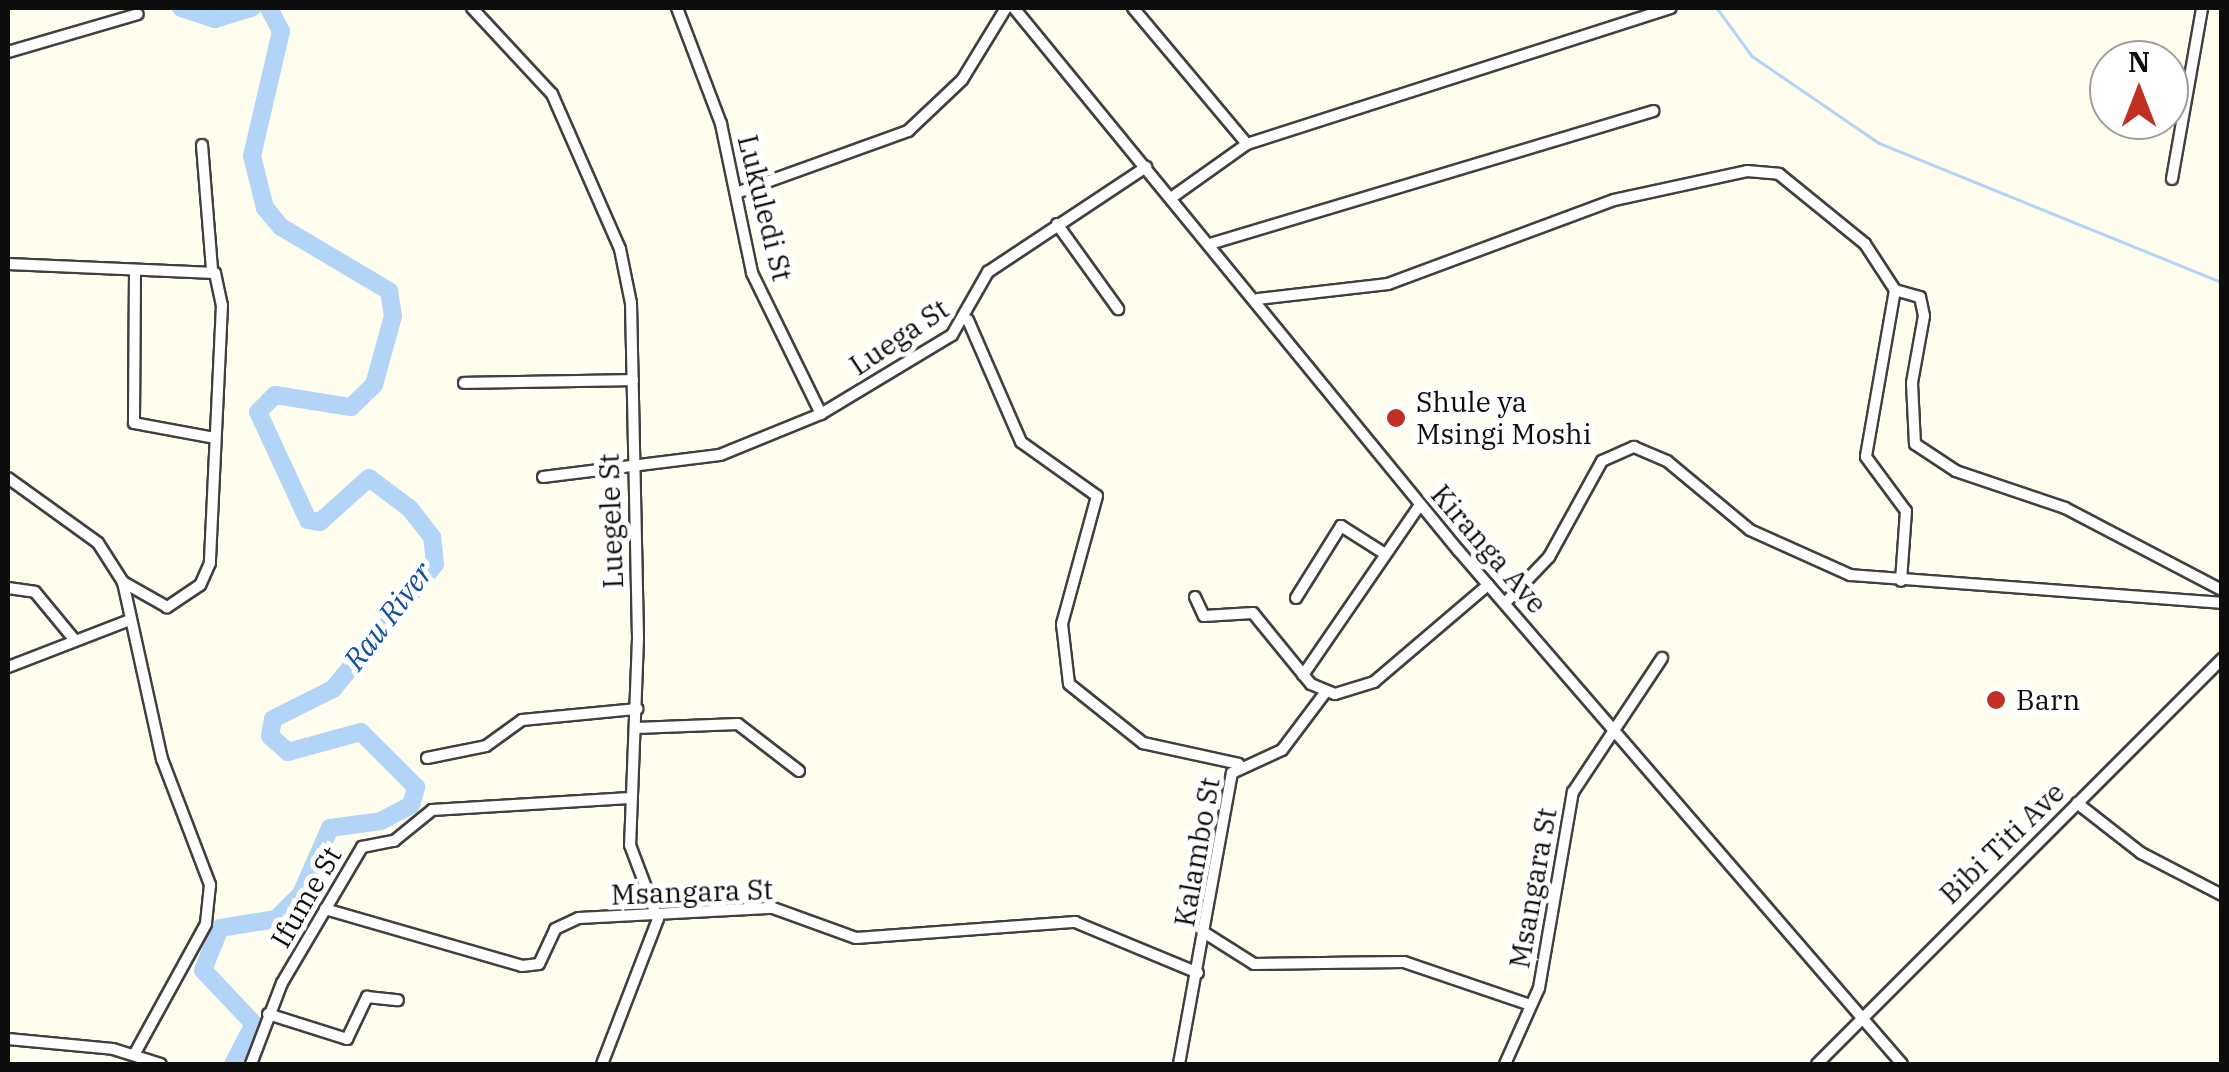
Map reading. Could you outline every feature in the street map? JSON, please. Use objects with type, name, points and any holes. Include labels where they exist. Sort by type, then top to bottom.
[{"type":"street","name":"Luegele St","points":[[472,8],[552,94],[614,234],[631,303],[629,470],[636,728],[630,845],[658,919]]},
{"type":"street","name":"Lukuledi St","points":[[677,8],[736,192],[752,273],[820,414]]},
{"type":"street","points":[[736,192],[908,131],[962,80],[1010,8]]},
{"type":"street","name":"Kiranga Ave","points":[[1010,8],[1258,299],[1420,505],[1618,733],[1859,1022],[1902,1064]]},
{"type":"street","points":[[1134,8],[1247,144]]},
{"type":"street","points":[[1171,198],[1247,144],[1671,8]]},
{"type":"street","points":[[2172,179],[2202,8]]},
{"type":"street","points":[[8,52],[138,14]]},
{"type":"street","points":[[1210,244],[1654,111]]},
{"type":"street","points":[[8,478],[98,543],[123,582],[167,607],[200,585],[210,563],[222,305],[212,268],[202,145]]},
{"type":"street","name":"Luega St","points":[[543,476],[629,470],[720,455],[820,414],[968,320],[988,272],[1146,167]]},
{"type":"street","points":[[1258,299],[1388,284],[1614,200],[1768,169],[1834,215],[1895,290],[1920,297],[1924,316],[1912,383],[1915,444],[1956,471],[2064,508],[2222,590]]},
{"type":"street","points":[[1056,224],[1118,309]]},
{"type":"street","points":[[8,264],[134,274],[212,268]]},
{"type":"street","points":[[134,274],[134,423],[215,438]]},
{"type":"street","points":[[1895,290],[1866,456],[1906,511],[1901,581]]},
{"type":"street","points":[[968,320],[1021,442],[1097,496],[1062,624],[1069,684],[1144,743],[1239,764]]},
{"type":"street","points":[[464,383],[633,380]]},
{"type":"street","points":[[1505,604],[1549,557],[1602,461],[1634,447],[1658,455],[1750,530],[1840,571],[1901,581],[2222,604]]},
{"type":"street","points":[[1303,675],[1382,552],[1420,505]]},
{"type":"street","points":[[1296,598],[1341,526],[1382,552]]},
{"type":"street","points":[[123,582],[126,621],[211,900],[135,1053]]},
{"type":"street","points":[[1196,596],[1204,616],[1253,613],[1303,675],[1325,693],[1374,682],[1488,585]]},
{"type":"street","points":[[8,588],[35,592],[73,638]]},
{"type":"street","points":[[8,667],[73,638],[126,621]]},
{"type":"street","name":"Msangara St","points":[[1505,1064],[1530,1005],[1564,820],[1662,658]]},
{"type":"street","name":"Bibi Titi Ave","points":[[1818,1064],[2222,659]]},
{"type":"street","name":"Kalambo St","points":[[1179,1064],[1239,764],[1282,750],[1325,693]]},
{"type":"street","points":[[427,758],[486,746],[522,720],[636,709]]},
{"type":"street","points":[[636,728],[738,724],[799,771]]},
{"type":"street","name":"Ifume St","points":[[251,1064],[268,1014],[358,850],[394,840],[428,812],[630,798]]},
{"type":"street","points":[[2077,803],[2141,853],[2222,895]]},
{"type":"street","name":"Msangara St","points":[[324,909],[522,966],[539,964],[565,922],[658,919],[773,908],[856,938],[1075,922],[1198,973]]},
{"type":"street","points":[[602,1064],[658,919]]},
{"type":"street","name":"Msangara St","points":[[1205,933],[1254,964],[1441,967],[1530,1005]]},
{"type":"street","points":[[268,1014],[347,1039],[367,996],[398,1000]]},
{"type":"street","points":[[8,1039],[135,1053],[161,1064]]},
{"type":"waterway","name":"Rau River","points":[[181,8],[215,19],[252,8]]},
{"type":"waterway","name":"Rau River","points":[[233,1064],[254,1024],[203,970],[220,928],[276,919],[301,894],[330,828],[381,821],[411,805],[416,787],[361,732],[288,752],[270,736],[273,719],[333,689],[435,564],[432,537],[409,508],[369,478],[320,522],[308,520],[258,412],[275,395],[351,407],[374,385],[393,316],[389,291],[281,227],[265,208],[252,156],[281,31],[269,8]]},
{"type":"waterway","points":[[1717,8],[1752,56],[1879,143],[2222,282]]},
{"type":"place","name":"Shule ya Msingi Moshi","points":[[1396,418]]},
{"type":"place","name":"Barn","points":[[1996,700]]}]
